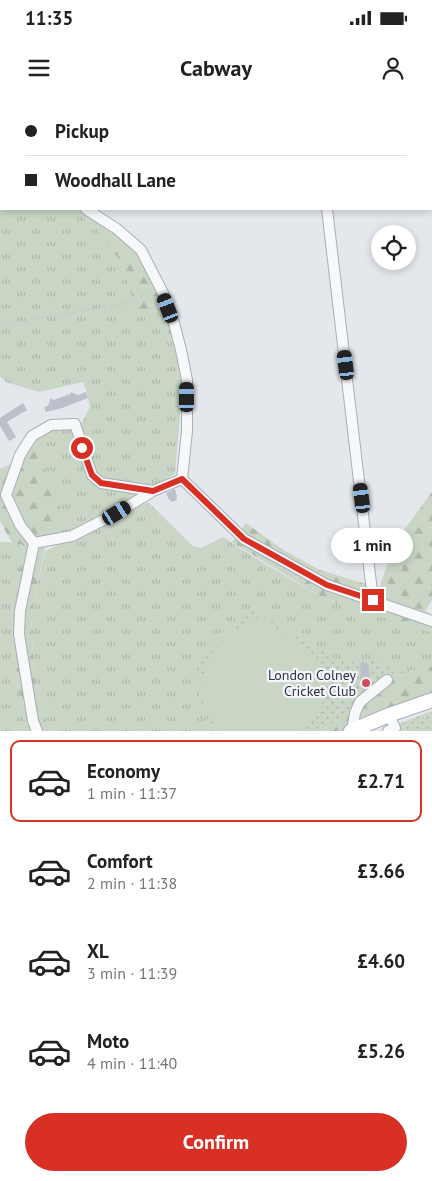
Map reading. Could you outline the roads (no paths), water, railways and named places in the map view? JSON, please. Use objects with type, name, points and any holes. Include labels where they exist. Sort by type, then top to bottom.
[{"type":"main road","points":[[352,731],[389,715],[432,700]]},
{"type":"street","points":[[88,210],[117,229],[141,250],[160,288],[174,323],[186,380],[187,431],[182,479]]},
{"type":"street","points":[[327,210],[373,600]]},
{"type":"street","points":[[34,542],[20,526],[6,495],[20,455],[32,436],[51,425],[75,424],[92,475],[101,483],[153,491]]},
{"type":"street","points":[[182,479],[244,539],[327,585],[432,621]]},
{"type":"street","points":[[34,542],[72,536],[117,513],[153,491],[182,479]]},
{"type":"street","points":[[34,542],[20,611],[19,634],[33,722],[37,731]]},
{"type":"street","points":[[352,731],[355,713],[360,702],[387,680]]},
{"type":"street","points":[[388,731],[395,728],[389,715]]},
{"type":"place","name":"London Colney Cricket Club","points":[[366,683]]}]
